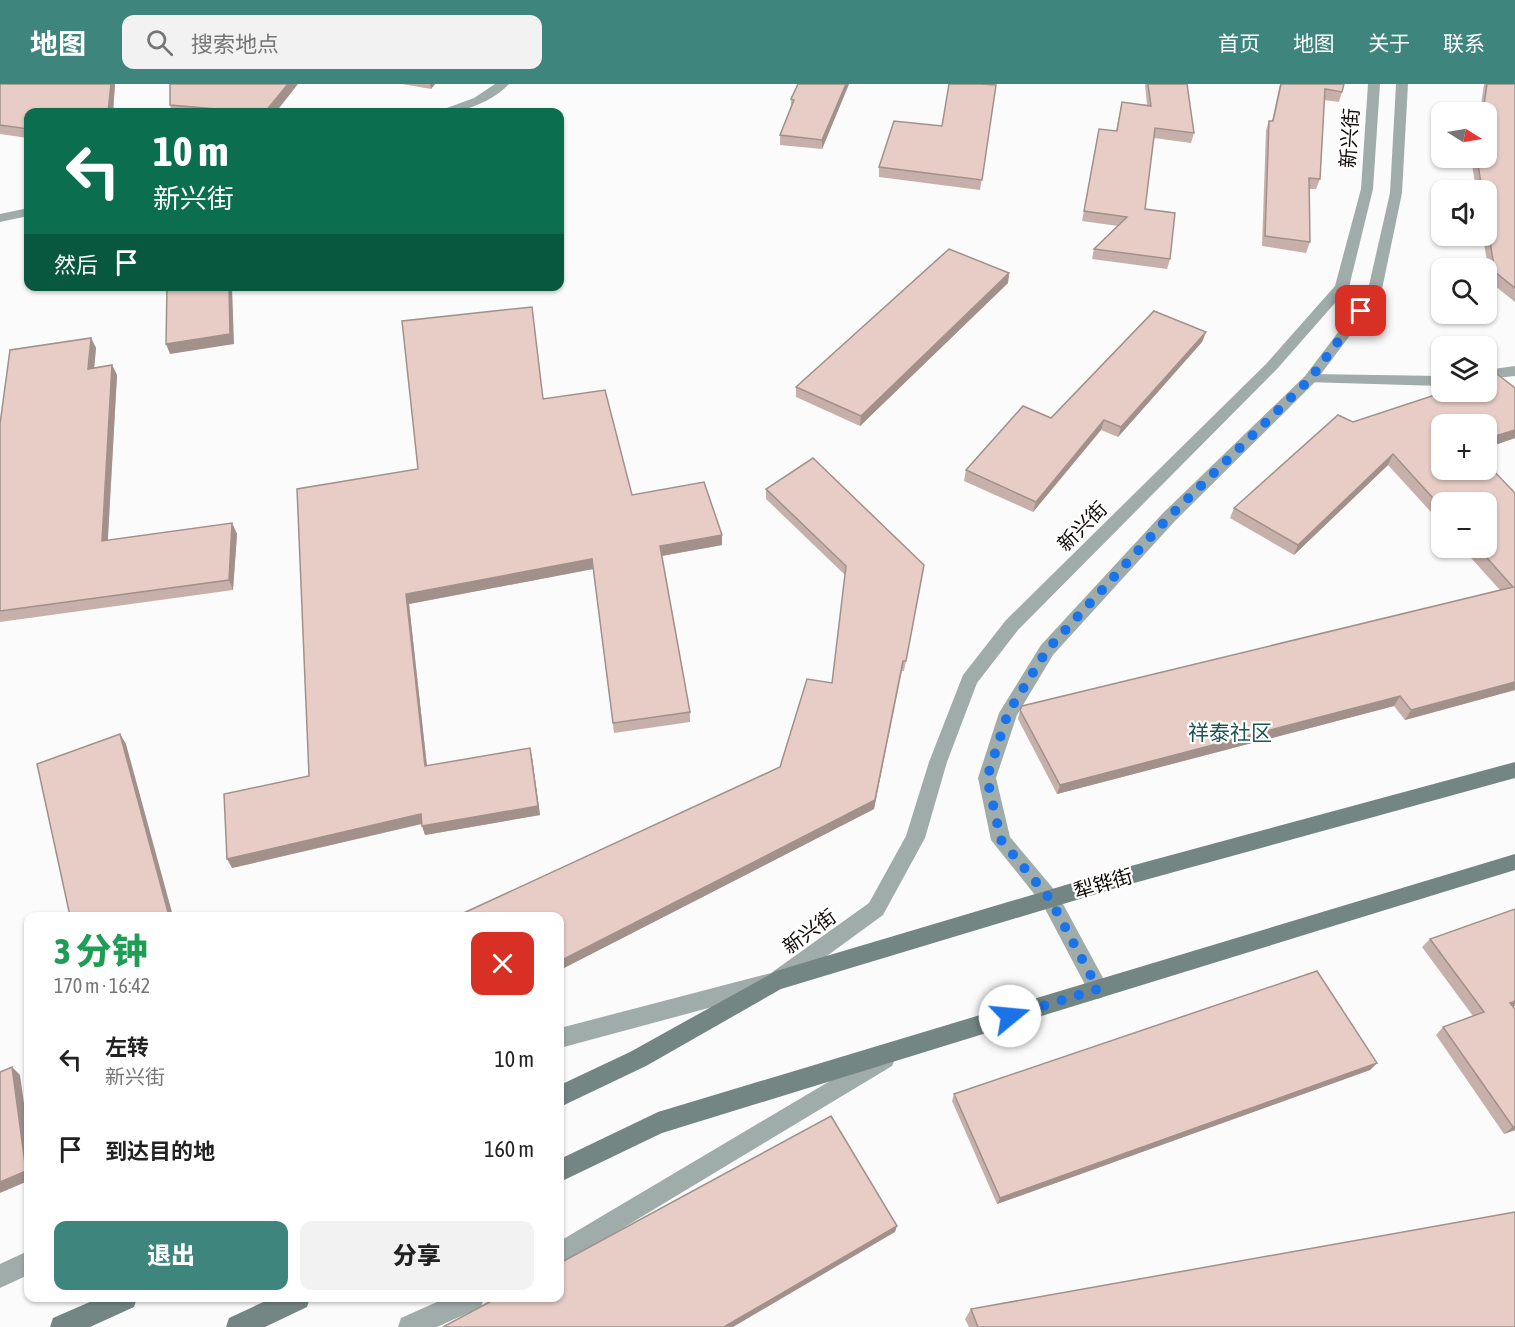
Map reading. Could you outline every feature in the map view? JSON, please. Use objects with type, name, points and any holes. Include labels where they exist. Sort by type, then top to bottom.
[{"type":"main road","name":"犁铧街","points":[[564,1094],[638,1059],[776,981],[1050,899],[1515,770]]},
{"type":"main road","points":[[564,1169],[658,1123],[1515,862]]},
{"type":"main road","points":[[62,1327],[116,1302]]},
{"type":"main road","points":[[238,1327],[290,1302]]},
{"type":"street","points":[[454,108],[478,100],[503,84]]},
{"type":"street","name":"新兴街","points":[[776,981],[876,909],[915,838],[938,762],[969,680],[1012,625],[1272,366],[1342,287],[1367,189],[1374,84]]},
{"type":"street","points":[[1098,989],[1050,899],[1001,840],[987,778],[1008,713],[1055,642],[1169,517],[1310,379],[1374,294],[1396,194],[1402,84]]},
{"type":"street","points":[[0,218],[24,213]]},
{"type":"street","points":[[1497,373],[1515,371]]},
{"type":"street","points":[[1310,379],[1431,381]]},
{"type":"street","points":[[564,1037],[776,981]]},
{"type":"street","points":[[564,1252],[900,1049]]},
{"type":"street","points":[[0,1276],[24,1265]]},
{"type":"street","points":[[410,1327],[463,1302]]},
{"type":"building","points":[[0,84],[111,84],[108,108],[24,108],[24,128],[0,125]]},
{"type":"building","points":[[170,84],[288,84],[268,108],[205,108],[170,105]]},
{"type":"building","points":[[798,84],[846,84],[822,140],[780,135]]},
{"type":"building","points":[[949,84],[996,85],[982,180],[879,167],[894,121],[942,126]]},
{"type":"building","points":[[1148,84],[1187,84],[1194,133],[1155,128],[1145,209],[1175,213],[1170,259],[1094,249],[1127,217],[1084,211],[1099,129],[1117,131],[1122,102],[1151,106]]},
{"type":"building","points":[[1281,84],[1344,84],[1342,92],[1325,89],[1320,179],[1309,178],[1310,242],[1265,236],[1269,121],[1273,121]]},
{"type":"building","points":[[1487,84],[1515,84],[1515,288],[1497,274],[1497,258],[1493,258],[1491,246],[1497,246],[1497,180],[1480,180],[1479,168],[1497,168],[1497,102],[1484,102]]},
{"type":"building","points":[[949,249],[1009,273],[861,416],[796,387]]},
{"type":"building","points":[[167,291],[229,291],[230,334],[166,344]]},
{"type":"building","points":[[532,307],[543,399],[605,390],[632,495],[704,482],[722,535],[660,546],[690,712],[613,723],[592,559],[406,594],[425,766],[530,748],[538,806],[422,826],[421,814],[227,859],[224,794],[309,776],[297,489],[418,469],[402,321]]},
{"type":"building","points":[[1154,311],[1206,332],[1121,427],[1104,420],[1036,502],[966,470],[1023,406],[1051,418]]},
{"type":"building","points":[[91,338],[88,369],[112,365],[102,541],[232,523],[229,580],[0,611],[0,424],[10,350]]},
{"type":"building","points":[[1497,374],[1515,388],[1515,430],[1497,436],[1497,414],[1431,414],[1431,480],[1497,480],[1497,474],[1515,493],[1515,682],[1411,710],[1400,696],[1060,785],[1020,710],[1022,706],[1513,587],[1487,558],[1497,558],[1497,492],[1431,492],[1431,496],[1393,454],[1298,545],[1234,508],[1338,415],[1353,422],[1431,396],[1431,402],[1497,402]]},
{"type":"building","points":[[813,458],[924,565],[906,661],[903,661],[875,800],[564,959],[564,912],[466,912],[780,767],[807,679],[832,683],[846,566],[766,489]]},
{"type":"building","points":[[120,734],[168,912],[69,912],[37,764]]},
{"type":"building","points":[[1515,909],[1515,1001],[1510,1003],[1515,1009],[1515,1127],[1513,1127],[1443,1027],[1484,1012],[1430,939]]},
{"type":"building","points":[[1317,971],[1377,1063],[1000,1198],[954,1094]]},
{"type":"building","points":[[12,1067],[24,1172],[0,1182],[0,1072]]},
{"type":"building","points":[[831,1116],[897,1226],[724,1327],[443,1327],[490,1302],[564,1302],[564,1261]]},
{"type":"building","points":[[1515,1212],[1515,1327],[978,1327],[971,1309]]},
{"type":"district","name":"祥泰社区","points":[[1230,732]]},
{"type":"route","points":[[1010,1016],[1098,989],[1050,899],[1001,840],[987,778],[1008,713],[1047,650],[1169,517],[1310,379],[1361,311]]}]
